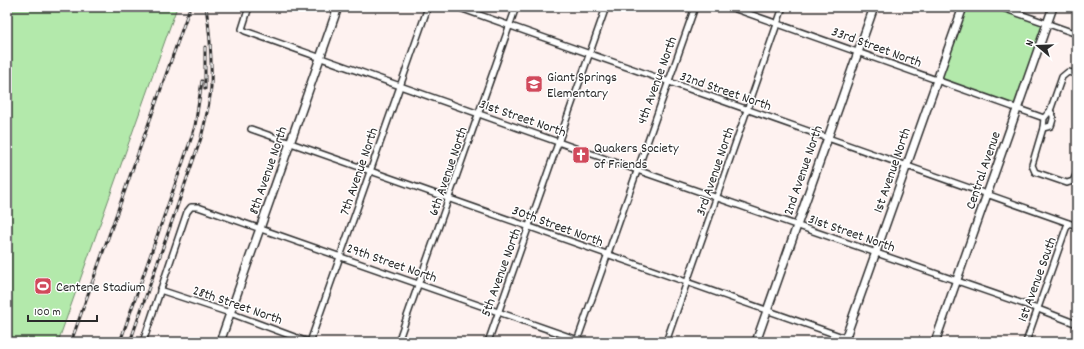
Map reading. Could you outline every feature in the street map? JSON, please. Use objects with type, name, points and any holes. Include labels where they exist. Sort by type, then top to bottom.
[{"type":"street","name":"31st Street North","points":[[249,7],[242,28],[245,31],[1077,324]]},
{"type":"street","name":"8th Avenue North","points":[[220,342],[338,7]]},
{"type":"street","name":"7th Avenue North","points":[[309,342],[428,7]]},
{"type":"street","name":"32nd Street North","points":[[457,7],[1077,226]]},
{"type":"street","name":"6th Avenue North","points":[[398,342],[450,199],[516,7]]},
{"type":"street","name":"5th Avenue North","points":[[488,342],[606,7]]},
{"type":"street","name":"4th Avenue North","points":[[577,341],[695,7]]},
{"type":"street","name":"33rd Street North","points":[[730,7],[1044,118]]},
{"type":"street","name":"3rd Avenue North","points":[[666,342],[783,7]]},
{"type":"street","name":"2nd Avenue North","points":[[756,342],[874,7]]},
{"type":"street","name":"1st Avenue North","points":[[845,340],[963,7]]},
{"type":"street","points":[[1000,7],[1077,34]]},
{"type":"street","name":"Central Avenue","points":[[935,342],[1053,7]]},
{"type":"street","points":[[1077,74],[1068,72],[1062,77],[1050,111],[1044,118],[1043,128],[1032,162],[1033,170],[1067,183],[1073,181],[1077,173]]},
{"type":"street","points":[[1043,128],[1051,126],[1054,118],[1050,111]]},
{"type":"street","name":"30th Street North","points":[[250,129],[767,310],[845,340],[857,342]]},
{"type":"street","name":"29th Street North","points":[[160,290],[187,212],[191,207],[198,207],[420,284],[577,341],[584,342]]},
{"type":"street","name":"1st Avenue South","points":[[1026,342],[1068,223]]},
{"type":"street","points":[[143,342],[160,290]]},
{"type":"street","name":"28th Street North","points":[[160,290],[230,313],[309,342]]},
{"type":"green space","points":[[7,7],[177,7],[58,342],[7,342]]},
{"type":"green space","points":[[963,7],[1000,7],[1047,24],[1017,109],[936,80]]},
{"type":"railway","points":[[130,342],[201,138],[207,112],[211,87],[211,67],[210,37],[206,7]]},
{"type":"railway","points":[[71,342],[189,10]]},
{"type":"railway","points":[[205,47],[205,89]]},
{"type":"railway","points":[[120,342],[191,139],[195,126],[202,81]]},
{"type":"place","name":"Giant Springs Elementary","points":[[534,84]]},
{"type":"place","name":"Quakers Society of Friends","points":[[581,155]]},
{"type":"place","name":"Centene Stadium","points":[[43,286]]}]
